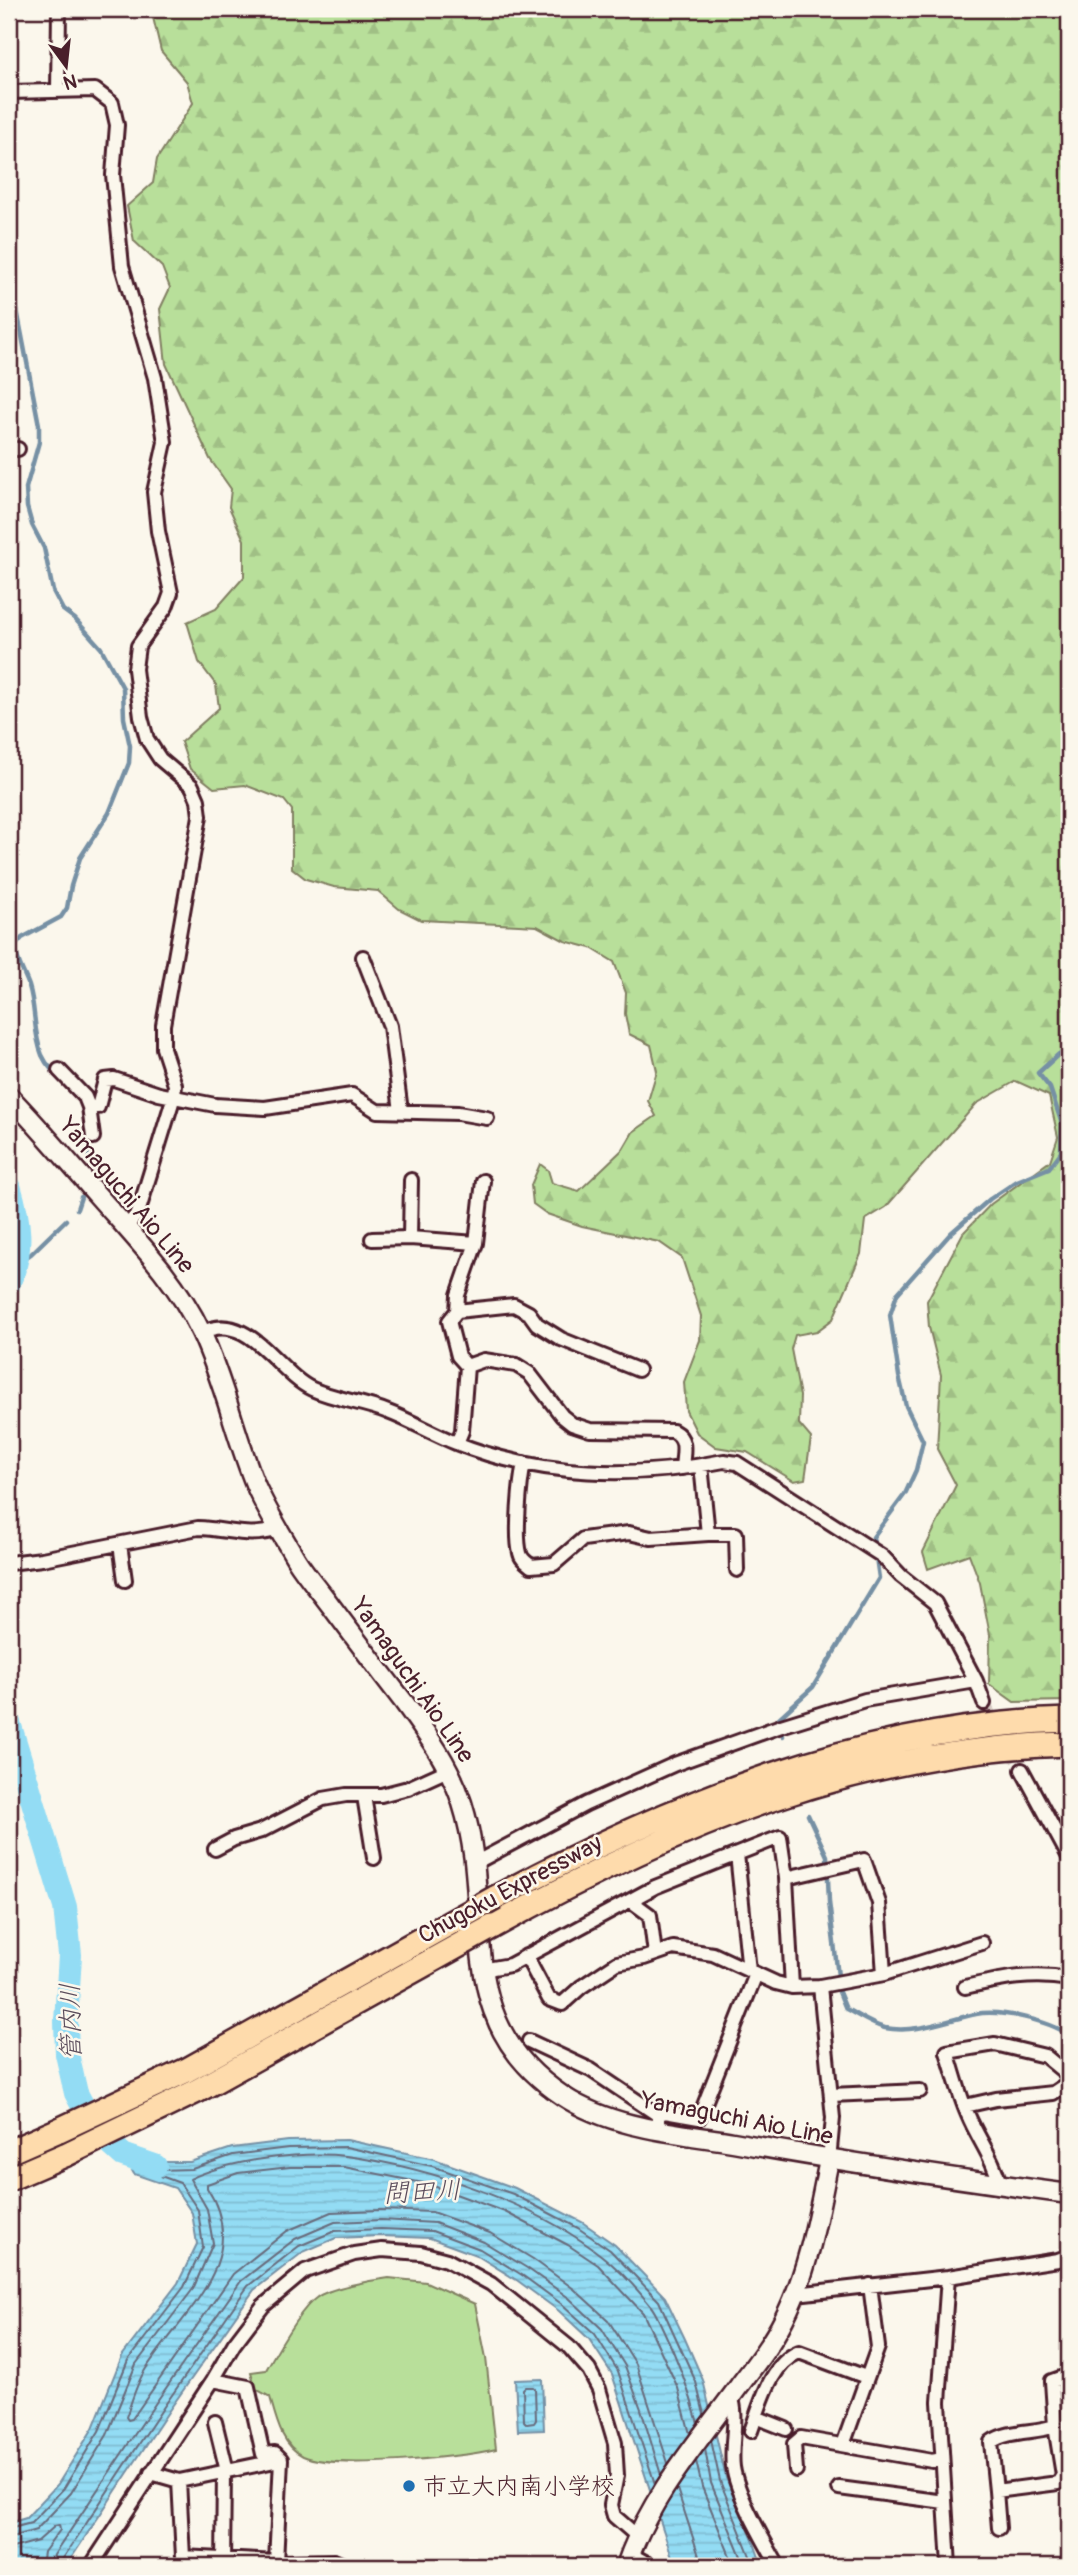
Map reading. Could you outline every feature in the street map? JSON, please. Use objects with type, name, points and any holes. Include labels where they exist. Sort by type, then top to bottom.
[{"type":"highway","name":"Chugoku Expressway","points":[[9,2152],[187,2070],[495,1898],[621,1834],[678,1809],[755,1779],[864,1747],[924,1735],[1000,1725],[1069,1720]]},
{"type":"highway","name":"Chugoku Expressway","points":[[9,2179],[197,2091],[492,1927],[614,1862],[683,1831],[761,1801],[873,1768],[940,1755],[1040,1744],[1069,1744]]},
{"type":"main road","name":"Yamaguchi Aio Line","points":[[9,1096],[126,1227],[184,1300],[201,1333],[256,1486],[279,1529],[300,1564],[450,1769],[470,1828],[482,1973],[497,2024],[514,2052],[535,2075],[564,2097],[590,2110],[636,2125],[658,2122],[828,2160],[1069,2194]]},
{"type":"main road","points":[[628,2560],[639,2531],[673,2475],[761,2357],[783,2322],[796,2294],[809,2254],[828,2160]]},
{"type":"street","points":[[58,91],[60,9]]},
{"type":"street","points":[[9,93],[95,90],[112,103],[117,125],[113,175],[122,266],[155,378],[165,442],[154,492],[158,531],[172,593],[166,607],[138,646],[135,669],[141,717],[147,739],[160,758],[192,786],[198,800],[200,816],[163,1025],[163,1048],[175,1085],[174,1096],[138,1213],[126,1227]]},
{"type":"street","points":[[363,957],[390,1026],[401,1111]]},
{"type":"street","points":[[59,1070],[85,1097],[93,1137]]},
{"type":"street","points":[[89,1107],[98,1107],[105,1080],[114,1079],[159,1094],[215,1105],[265,1108],[352,1095],[377,1111],[458,1113],[487,1118]]},
{"type":"street","points":[[410,1238],[411,1180]]},
{"type":"street","points":[[457,1443],[462,1431],[467,1366],[458,1356],[449,1321],[457,1311],[458,1295],[477,1244],[483,1181]]},
{"type":"street","points":[[372,1239],[410,1238],[477,1244]]},
{"type":"street","points":[[457,1311],[514,1305],[561,1339],[638,1370]]},
{"type":"street","points":[[201,1333],[227,1327],[263,1346],[300,1384],[318,1392],[388,1412],[457,1443],[524,1463],[582,1471],[629,1472],[682,1468],[724,1461],[737,1463],[882,1556],[901,1576],[935,1602],[976,1681],[984,1703]]},
{"type":"street","points":[[467,1366],[484,1360],[516,1365],[529,1373],[562,1416],[572,1424],[590,1430],[673,1431],[681,1435],[684,1443],[682,1468]]},
{"type":"street","points":[[524,1463],[519,1541],[523,1560],[531,1566],[554,1564],[583,1539],[629,1533],[651,1538],[736,1534],[737,1570]]},
{"type":"street","points":[[701,1465],[708,1534]]},
{"type":"street","points":[[9,1563],[198,1528],[221,1529],[249,1535],[279,1529]]},
{"type":"street","points":[[121,1544],[125,1580]]},
{"type":"street","points":[[475,1863],[586,1804],[675,1764],[769,1730],[865,1700],[976,1681]]},
{"type":"street","points":[[215,1849],[234,1839],[261,1831],[323,1800],[346,1795],[381,1795],[408,1788],[450,1769]]},
{"type":"street","points":[[1022,1770],[1069,1857]]},
{"type":"street","points":[[364,1796],[374,1858]]},
{"type":"street","points":[[482,1973],[510,1965],[655,1888],[780,1837],[786,1878],[792,1987]]},
{"type":"street","points":[[529,2041],[591,2070],[658,2122],[665,2112],[699,2118],[753,1972],[737,1854]]},
{"type":"street","points":[[786,1878],[864,1860],[879,1903],[884,1974]]},
{"type":"street","points":[[631,1901],[650,1915],[655,1954]]},
{"type":"street","points":[[526,1956],[549,1999],[562,2004],[581,1987],[617,1963],[673,1948],[713,1954],[776,1983],[792,1987],[820,1986],[884,1974],[982,1943]]},
{"type":"street","points":[[965,1987],[1019,1976],[1044,1975],[1069,1979]]},
{"type":"street","points":[[820,1986],[833,2118],[828,2160]]},
{"type":"street","points":[[965,2106],[996,2099],[1053,2093],[1068,2083],[1068,2075],[1045,2056],[995,2044],[947,2052],[965,2106],[997,2171],[1000,2185]]},
{"type":"street","points":[[831,2095],[920,2091]]},
{"type":"street","points":[[91,2566],[214,2380],[248,2323],[263,2306],[305,2271],[354,2254],[382,2250],[402,2250],[447,2260],[491,2284],[569,2347],[589,2370],[599,2389],[615,2443],[617,2474],[611,2505],[614,2516],[639,2531]]},
{"type":"street","points":[[796,2294],[948,2277],[1059,2260],[1069,2256]]},
{"type":"street","points":[[948,2277],[939,2402],[949,2566]]},
{"type":"street","points":[[843,2445],[878,2347],[870,2285]]},
{"type":"street","points":[[751,2431],[767,2388],[788,2356],[799,2352],[866,2377]]},
{"type":"street","points":[[996,2491],[1058,2483],[1062,2476],[1052,2381],[1069,2375]]},
{"type":"street","points":[[214,2380],[248,2387],[263,2454],[275,2454],[281,2459],[276,2562]]},
{"type":"street","points":[[726,2404],[735,2406],[732,2443],[734,2470],[757,2530],[778,2566]]},
{"type":"street","points":[[757,2417],[786,2429]]},
{"type":"street","points":[[215,2422],[225,2471],[224,2562]]},
{"type":"street","points":[[999,2528],[991,2442],[998,2437],[1042,2431],[1055,2426]]},
{"type":"street","points":[[796,2470],[794,2444],[801,2438],[932,2461],[942,2459]]},
{"type":"street","points":[[151,2473],[179,2481],[275,2461]]},
{"type":"street","points":[[179,2481],[183,2557],[224,2562],[334,2561],[346,2566]]},
{"type":"street","points":[[839,2488],[945,2502]]},
{"type":"street","points":[[628,2560],[652,2566]]},
{"type":"green space","points":[[151,9],[1069,9],[1069,1701],[1014,1702],[989,1684],[990,1635],[980,1583],[969,1554],[928,1569],[923,1552],[956,1485],[937,1449],[941,1375],[929,1327],[927,1301],[963,1233],[991,1204],[1050,1161],[1058,1137],[1049,1096],[1016,1081],[976,1104],[886,1207],[865,1220],[861,1254],[833,1319],[817,1331],[795,1335],[791,1349],[800,1396],[799,1424],[811,1438],[805,1479],[794,1481],[747,1452],[716,1447],[697,1433],[686,1411],[684,1382],[700,1340],[701,1316],[682,1258],[659,1242],[582,1226],[547,1214],[533,1204],[531,1185],[540,1164],[548,1170],[552,1183],[579,1191],[623,1149],[633,1132],[656,1116],[648,1101],[657,1071],[651,1045],[629,1034],[625,1014],[626,993],[614,962],[591,948],[565,941],[537,926],[421,920],[399,909],[378,891],[334,887],[306,879],[292,868],[292,810],[284,800],[245,785],[214,788],[190,769],[181,742],[219,708],[216,685],[199,662],[187,622],[216,609],[244,577],[244,540],[229,507],[231,489],[210,459],[166,364],[160,309],[170,288],[162,267],[134,241],[127,206],[153,183],[157,159],[193,103],[187,82],[161,51]]},
{"type":"green space","points":[[389,2278],[426,2282],[475,2304],[486,2358],[496,2449],[428,2459],[342,2462],[303,2456],[284,2438],[270,2397],[256,2389],[251,2372],[266,2370],[296,2321],[316,2298],[340,2288]]},
{"type":"water","name":"問田川","points":[[347,2140],[434,2159],[515,2188],[582,2222],[615,2245],[665,2297],[685,2339],[703,2380],[726,2478],[762,2566],[675,2566],[612,2374],[589,2339],[559,2311],[476,2255],[430,2238],[381,2236],[336,2238],[303,2252],[254,2290],[170,2409],[66,2566],[9,2566],[9,2523],[26,2518],[58,2484],[93,2428],[122,2356],[178,2283],[197,2244],[192,2213],[175,2188],[134,2174],[123,2155],[157,2162],[190,2162],[232,2148],[288,2141]]},
{"type":"water","points":[[542,2379],[544,2430],[518,2431],[515,2380]]},
{"type":"waterway","points":[[9,268],[39,425],[39,442],[26,488],[27,507],[32,525],[44,548],[53,591],[63,610],[75,619],[101,648],[123,688],[124,718],[130,746],[129,763],[109,813],[80,858],[67,908],[61,917],[22,938],[15,946],[31,994],[42,1055],[83,1106],[89,1159]]},
{"type":"waterway","points":[[783,1736],[779,1718],[813,1687],[879,1578],[873,1537],[905,1494],[916,1470],[923,1441],[906,1406],[899,1376],[890,1315],[897,1294],[951,1233],[990,1199],[1017,1181],[1049,1168],[1061,1152],[1062,1124],[1050,1088],[1038,1073],[1059,1054],[1069,1051]]},
{"type":"waterway","name":"管内川","points":[[9,1186],[18,1234],[17,1258],[9,1282]]},
{"type":"waterway","points":[[77,1209],[81,1197]]},
{"type":"waterway","points":[[18,1263],[66,1220]]},
{"type":"waterway","name":"管内川","points":[[9,1723],[65,1907],[70,1955],[67,2054],[76,2093],[96,2131],[123,2155],[155,2166]]},
{"type":"waterway","points":[[808,1815],[827,1856],[829,1902],[838,1976]]},
{"type":"waterway","points":[[839,1992],[846,2009],[885,2028],[920,2028],[976,2014],[998,2013],[1050,2025],[1069,2035]]},
{"type":"tunnel","points":[[984,1703],[1022,1770]]},
{"type":"place","name":"市立大内南小学校","points":[[409,2486]]}]
